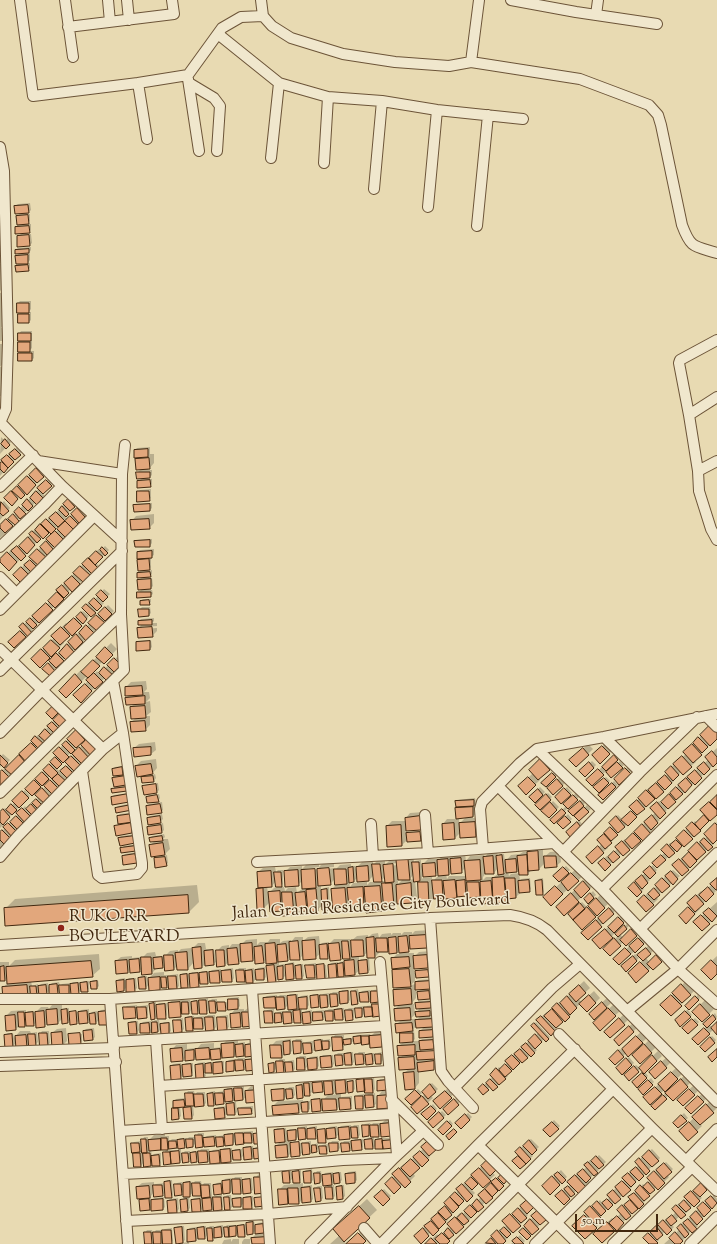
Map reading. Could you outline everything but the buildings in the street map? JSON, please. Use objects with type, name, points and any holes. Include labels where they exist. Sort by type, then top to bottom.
[{"type":"street","points":[[20,0],[33,96],[138,83],[188,79],[214,98],[220,106],[217,151]]},
{"type":"street","points":[[65,0],[73,57]]},
{"type":"street","points":[[108,0],[110,22]]},
{"type":"street","points":[[126,0],[129,20]]},
{"type":"street","points":[[68,27],[174,14],[172,0]]},
{"type":"street","points":[[261,0],[263,16],[272,26],[291,38],[343,54],[395,62],[450,66],[471,62],[580,79],[649,105],[658,115],[661,125],[682,225],[688,239],[694,246],[717,253]]},
{"type":"street","points":[[471,62],[479,0]]},
{"type":"street","points":[[511,0],[556,4],[596,15],[657,24]]},
{"type":"street","points":[[596,15],[598,0]]},
{"type":"street","points":[[199,151],[188,79],[222,28],[241,16],[263,16]]},
{"type":"street","points":[[218,34],[279,84],[328,97],[382,101],[437,110],[488,116],[523,118]]},
{"type":"street","points":[[138,83],[147,139]]},
{"type":"street","points":[[271,158],[279,84]]},
{"type":"street","points":[[324,163],[328,97]]},
{"type":"street","points":[[374,189],[382,101]]},
{"type":"street","points":[[428,207],[437,110]]},
{"type":"street","points":[[477,226],[488,116]]},
{"type":"street","points":[[0,147],[8,341],[6,409],[0,423],[94,516],[122,546]]},
{"type":"street","points":[[717,340],[680,360],[679,367],[689,415],[698,471],[699,491],[711,528],[717,540]]},
{"type":"street","points":[[689,415],[717,398]]},
{"type":"street","points":[[0,793],[124,670],[121,614],[122,474],[125,445]]},
{"type":"street","points":[[0,487],[36,458],[122,474]]},
{"type":"street","points":[[698,471],[717,461]]},
{"type":"street","points":[[0,547],[62,486]]},
{"type":"street","points":[[0,610],[94,516]]},
{"type":"street","points":[[0,670],[122,546]]},
{"type":"street","points":[[0,577],[16,593]]},
{"type":"street","points":[[0,733],[42,690],[121,614]]},
{"type":"street","points":[[0,648],[103,749]]},
{"type":"street","points":[[82,771],[98,875],[102,878],[138,874],[141,870],[142,863],[123,733],[113,681]]},
{"type":"street","points":[[483,848],[480,809],[484,799],[520,763],[537,749],[717,714]]},
{"type":"street","points":[[702,717],[717,727]]},
{"type":"street","points":[[563,852],[640,772],[702,717]]},
{"type":"street","points":[[0,857],[18,836],[103,749],[123,733]]},
{"type":"street","points":[[604,737],[640,772]]},
{"type":"street","points":[[537,749],[602,811]]},
{"type":"street","points":[[602,889],[717,775]]},
{"type":"street","points":[[498,786],[602,889],[678,968],[717,1004]]},
{"type":"street","points":[[425,815],[428,852]]},
{"type":"street","points":[[371,824],[373,856]]},
{"type":"street","points":[[257,862],[373,856],[554,843]]},
{"type":"street","points":[[640,929],[717,854]]},
{"type":"street","name":"Jalan Grand Residence City Boulevard","points":[[0,945],[430,918],[510,915],[520,916],[539,924],[547,930],[717,1102]]},
{"type":"street","points":[[430,918],[442,1072],[443,1076],[473,1108]]},
{"type":"street","points":[[627,1011],[678,968],[717,930]]},
{"type":"street","points":[[380,962],[395,1157]]},
{"type":"street","points":[[454,1088],[535,1004],[580,964]]},
{"type":"street","points":[[0,999],[110,999],[381,980]]},
{"type":"street","points":[[252,989],[270,1244]]},
{"type":"street","points":[[110,999],[116,1062],[128,1244]]},
{"type":"street","points":[[0,1052],[114,1045],[156,1040],[384,1026]]},
{"type":"street","points":[[559,1034],[717,1191]]},
{"type":"street","points":[[156,1040],[162,1129]]},
{"type":"street","points":[[364,1228],[380,1244],[575,1049]]},
{"type":"street","points":[[0,1066],[116,1062]]},
{"type":"street","points":[[159,1086],[388,1071]]},
{"type":"street","points":[[459,1244],[613,1089]]},
{"type":"street","points":[[391,1099],[438,1145]]},
{"type":"street","points":[[120,1131],[392,1114]]},
{"type":"street","points":[[535,1244],[652,1128]]},
{"type":"street","points":[[613,1244],[689,1164],[717,1129]]},
{"type":"street","points":[[310,1244],[395,1157],[423,1131]]},
{"type":"street","points":[[478,1145],[578,1244]]},
{"type":"street","points":[[123,1174],[264,1167],[395,1157]]},
{"type":"street","points":[[126,1221],[268,1214],[347,1207]]},
{"type":"street","points":[[690,1244],[717,1217]]},
{"type":"place","name":"RUKO RR BOULEVARD","points":[[61,928]]}]
